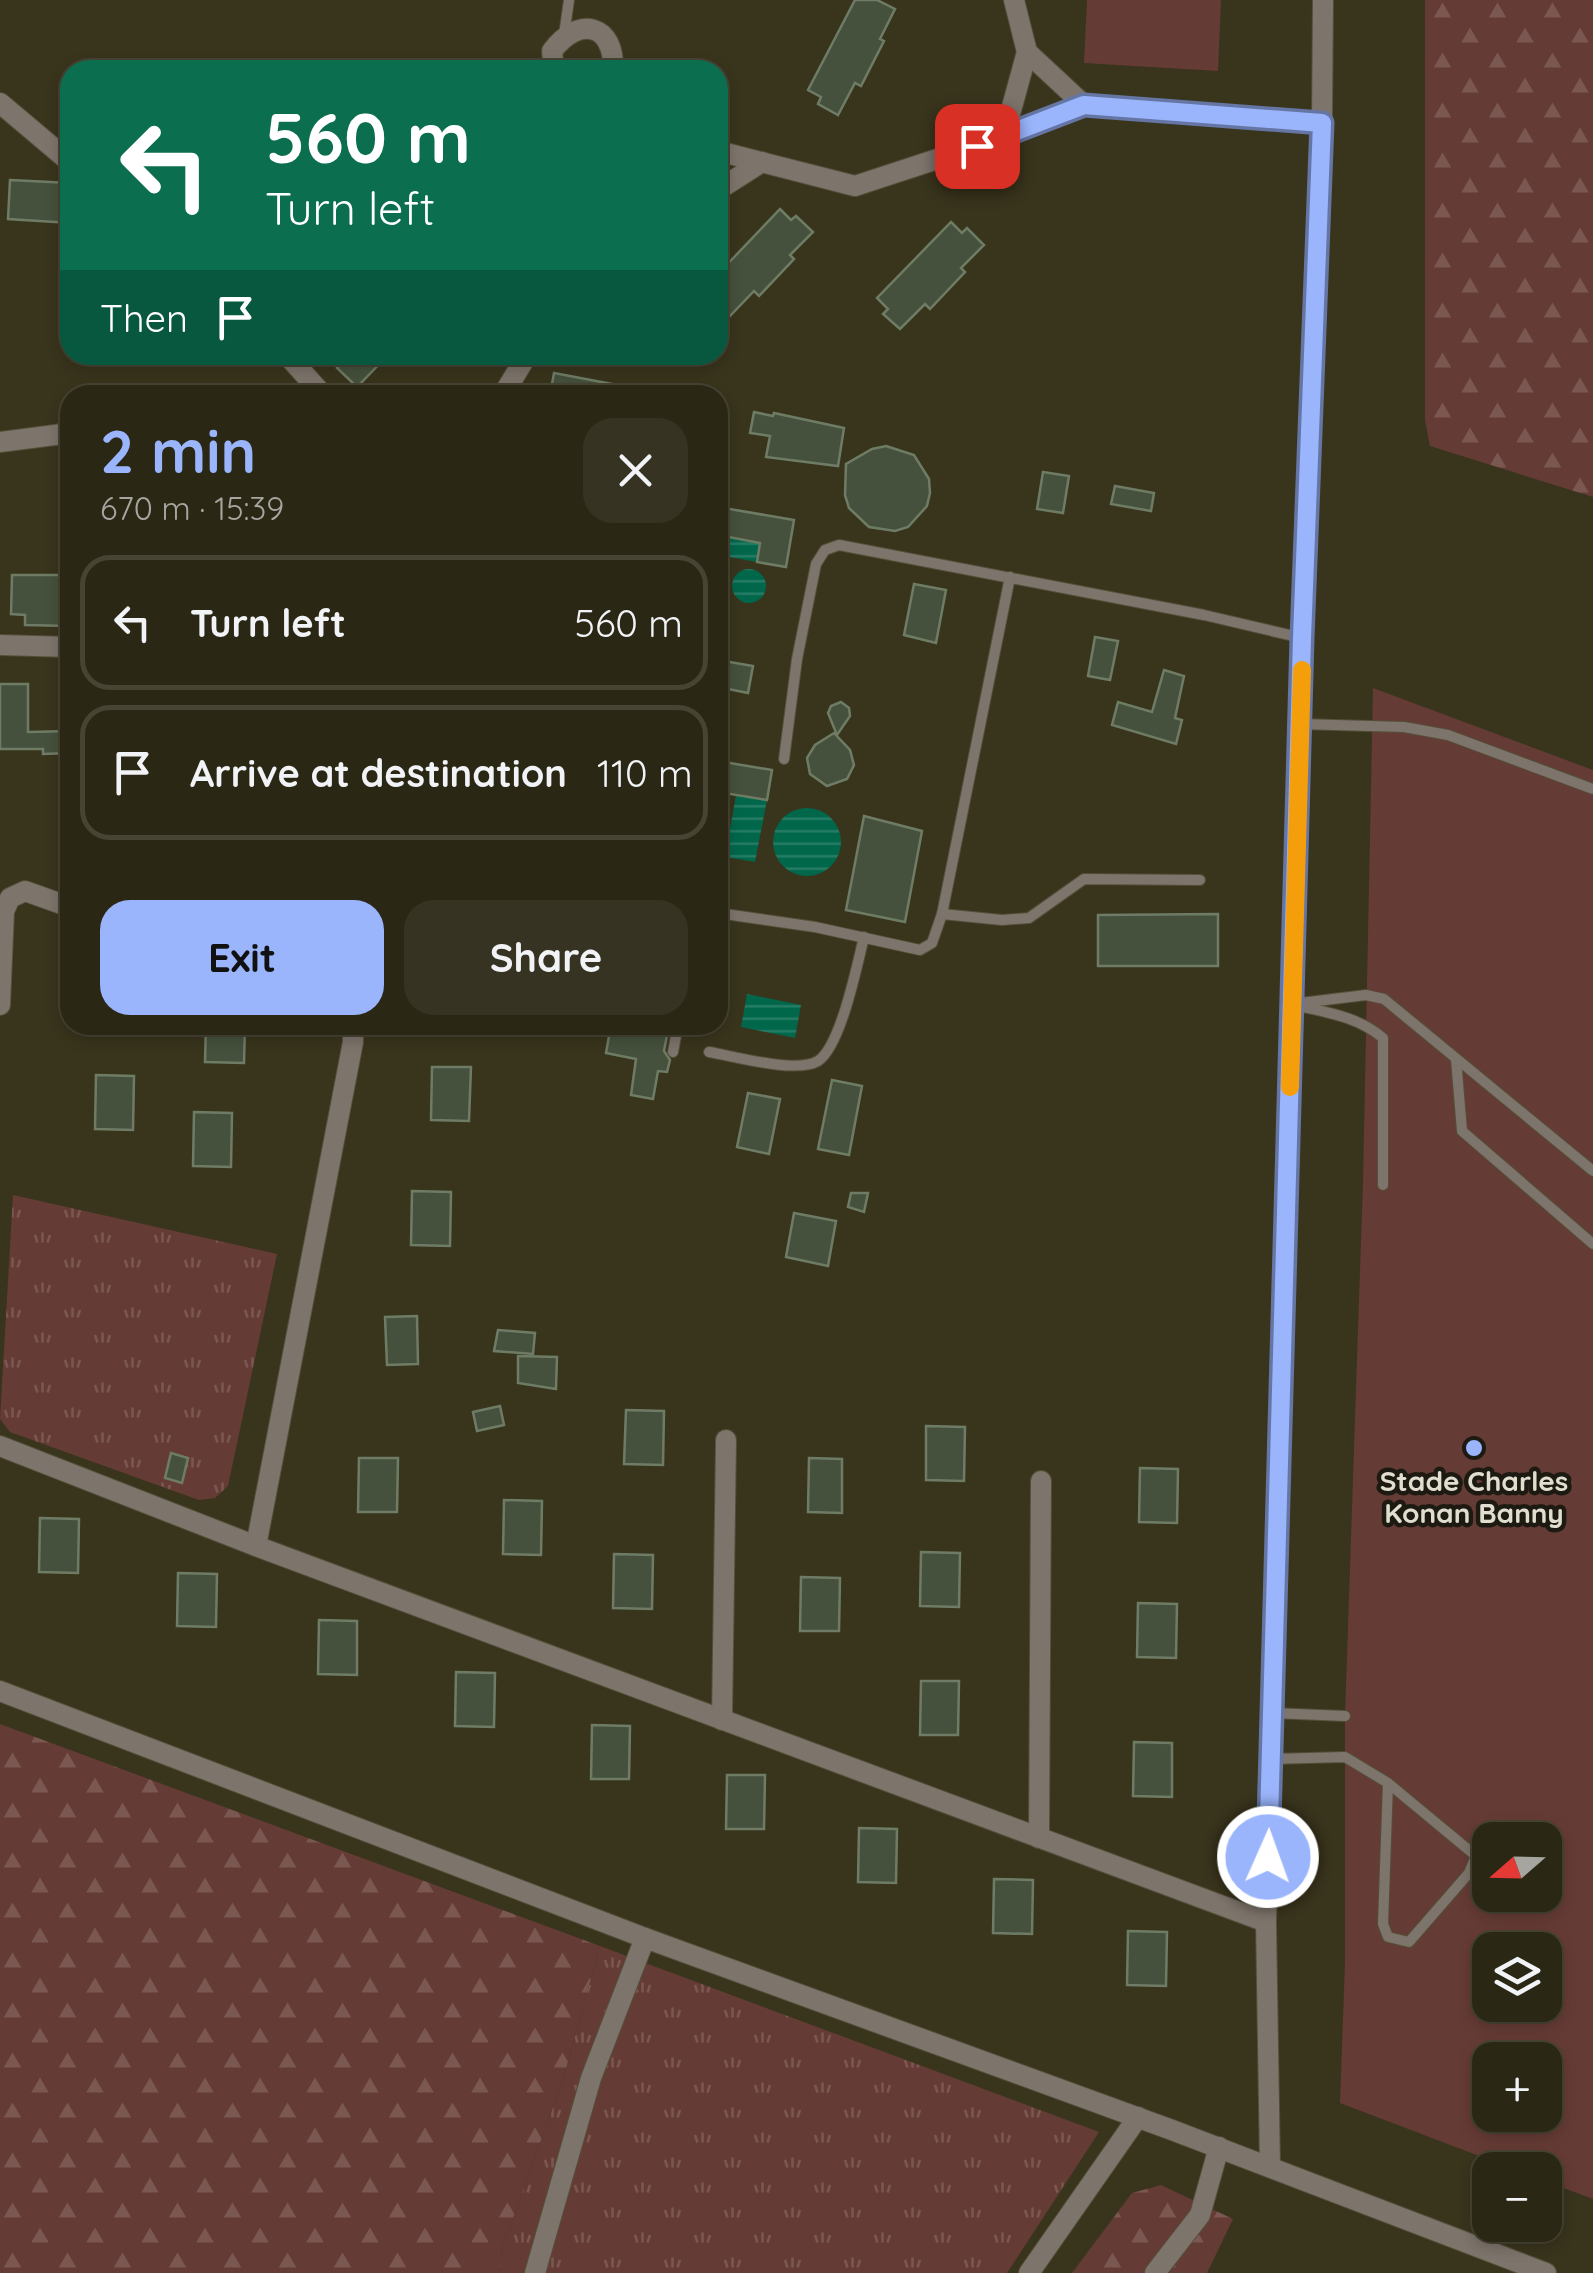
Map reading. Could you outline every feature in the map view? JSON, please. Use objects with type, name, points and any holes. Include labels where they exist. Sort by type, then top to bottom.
[{"type":"street","points":[[1004,136],[1027,52],[1014,0]]},
{"type":"street","points":[[1270,2167],[1266,1922],[1323,0]]},
{"type":"street","points":[[553,60],[552,50],[564,35],[579,28],[594,29],[606,38],[613,60]]},
{"type":"street","points":[[1027,52],[1084,105]]},
{"type":"street","points":[[0,103],[60,154]]},
{"type":"street","points":[[728,154],[855,186],[1084,105],[1322,123]]},
{"type":"street","points":[[728,184],[762,162]]},
{"type":"street","points":[[296,365],[314,385]]},
{"type":"street","points":[[0,442],[60,434]]},
{"type":"street","points":[[0,645],[60,647]]},
{"type":"street","points":[[0,1005],[4,912],[10,898],[26,891],[60,904]]},
{"type":"street","points":[[256,1546],[353,1035]]},
{"type":"street","points":[[722,1720],[726,1440]]},
{"type":"street","points":[[0,1446],[256,1546],[1266,1922]]},
{"type":"street","points":[[1039,1838],[1041,1481]]},
{"type":"street","points":[[0,1691],[645,1938],[1219,2148],[1546,2273]]},
{"type":"street","points":[[535,2273],[590,2078],[645,1938]]},
{"type":"street","points":[[1029,2273],[1138,2118]]},
{"type":"street","points":[[1155,2273],[1200,2215],[1219,2148]]},
{"type":"lane","points":[[564,35],[569,0]]},
{"type":"lane","points":[[784,759],[797,659],[816,564],[825,550],[839,545],[1302,638]]},
{"type":"lane","points":[[728,914],[920,950],[932,943],[942,914],[1010,577]]},
{"type":"lane","points":[[1300,724],[1404,728],[1448,735],[1593,789]]},
{"type":"lane","points":[[942,914],[1002,920],[1029,918],[1084,878],[1200,880]]},
{"type":"lane","points":[[709,1052],[792,1066],[816,1062],[830,1048],[864,937]]},
{"type":"lane","points":[[1292,1004],[1366,994],[1384,999],[1593,1172]]},
{"type":"lane","points":[[1292,1004],[1352,1018],[1382,1038],[1383,1185]]},
{"type":"lane","points":[[673,1052],[676,1035]]},
{"type":"lane","points":[[1456,1058],[1462,1131],[1593,1244]]},
{"type":"lane","points":[[1272,1713],[1346,1716]]},
{"type":"lane","points":[[1271,1759],[1345,1757],[1388,1783],[1476,1856],[1469,1873],[1410,1942],[1402,1943],[1388,1937],[1383,1924],[1388,1783]]},
{"type":"green space","points":[[1087,0],[1221,0],[1218,71],[1084,63]]},
{"type":"green space","points":[[1425,0],[1593,0],[1593,497],[1430,446],[1425,420]]},
{"type":"green space","name":"Stade Charles Konan Banny","points":[[1373,688],[1593,770],[1593,2199],[1562,2187],[1562,2152],[1472,2153],[1340,2103],[1345,1962],[1345,1716],[1363,1181]]},
{"type":"green space","points":[[13,1195],[277,1254],[228,1486],[215,1498],[199,1500],[10,1432],[0,1419]]},
{"type":"green space","points":[[0,1724],[600,1946],[564,2076],[502,2249],[499,2273],[0,2273]]},
{"type":"green space","points":[[600,1946],[1099,2132],[1007,2273],[499,2273],[502,2249],[564,2076]]},
{"type":"green space","points":[[1161,2185],[1233,2219],[1207,2273],[1072,2273],[1132,2193]]},
{"type":"shaded area","points":[[728,537],[760,543],[757,562],[728,557]]},
{"type":"shaded area","points":[[749,569],[761,574],[766,586],[761,598],[749,603],[737,598],[732,586],[737,574]]},
{"type":"shaded area","points":[[736,795],[767,800],[755,862],[728,858]]},
{"type":"shaded area","points":[[807,808],[831,818],[841,842],[831,866],[807,876],[783,866],[773,842],[783,818]]},
{"type":"shaded area","points":[[747,994],[801,1005],[795,1038],[741,1027]]},
{"type":"building","points":[[855,0],[877,0],[895,9],[861,86],[855,83],[838,115],[818,104],[821,97],[808,90]]},
{"type":"building","points":[[10,180],[60,182],[60,222],[8,219]]},
{"type":"building","points":[[780,209],[791,220],[796,216],[813,232],[759,296],[754,291],[729,317],[728,264]]},
{"type":"building","points":[[951,222],[962,233],[967,228],[984,245],[930,309],[925,304],[900,329],[883,314],[888,309],[877,298]]},
{"type":"building","points":[[340,365],[378,365],[359,385],[337,368]]},
{"type":"building","points":[[554,373],[617,385],[552,385]]},
{"type":"building","points":[[754,412],[844,428],[838,466],[766,457],[770,436],[750,433]]},
{"type":"building","points":[[886,446],[914,455],[929,479],[927,506],[908,527],[895,531],[869,527],[849,508],[845,495],[846,464],[872,449]]},
{"type":"building","points":[[1043,472],[1069,476],[1063,513],[1037,509]]},
{"type":"building","points":[[1115,486],[1154,493],[1151,511],[1111,504]]},
{"type":"building","points":[[728,509],[794,520],[786,567],[757,562],[760,543],[728,537]]},
{"type":"building","points":[[12,575],[60,575],[60,626],[25,625],[25,615],[11,614]]},
{"type":"building","points":[[914,584],[946,590],[936,643],[904,635]]},
{"type":"building","points":[[1095,637],[1118,641],[1110,680],[1088,676]]},
{"type":"building","points":[[728,662],[753,666],[748,693],[728,689]]},
{"type":"building","points":[[1164,670],[1184,676],[1175,718],[1182,720],[1176,744],[1112,725],[1118,702],[1152,712]]},
{"type":"building","points":[[0,684],[28,684],[28,732],[60,731],[60,753],[43,754],[43,749],[0,749]]},
{"type":"building","points":[[841,702],[849,708],[850,716],[837,735],[828,713],[831,706]]},
{"type":"building","points":[[834,733],[850,750],[854,765],[847,779],[827,786],[810,774],[807,758],[815,745]]},
{"type":"building","points":[[728,763],[772,770],[767,800],[728,794]]},
{"type":"building","points":[[864,816],[922,831],[905,922],[846,910]]},
{"type":"building","points":[[1218,914],[1218,966],[1098,966],[1098,915]]},
{"type":"building","points":[[206,1035],[245,1035],[244,1063],[205,1062]]},
{"type":"building","points":[[609,1035],[667,1035],[664,1051],[670,1060],[667,1072],[658,1071],[653,1099],[631,1095],[636,1059],[606,1053]]},
{"type":"building","points":[[432,1067],[471,1067],[469,1121],[431,1120]]},
{"type":"building","points":[[96,1075],[134,1076],[133,1130],[95,1129]]},
{"type":"building","points":[[832,1080],[862,1086],[849,1155],[818,1149]]},
{"type":"building","points":[[748,1093],[780,1099],[769,1154],[737,1147]]},
{"type":"building","points":[[194,1112],[232,1113],[231,1167],[193,1166]]},
{"type":"building","points":[[412,1191],[451,1192],[450,1246],[411,1245]]},
{"type":"building","points":[[851,1193],[868,1193],[864,1212],[848,1207]]},
{"type":"building","points":[[794,1213],[836,1221],[828,1266],[786,1257]]},
{"type":"building","points":[[417,1316],[418,1364],[387,1365],[385,1317]]},
{"type":"building","points":[[498,1330],[535,1333],[533,1354],[494,1351]]},
{"type":"building","points":[[518,1356],[557,1357],[556,1389],[518,1383]]},
{"type":"building","points":[[500,1406],[504,1425],[477,1431],[473,1412]]},
{"type":"building","points":[[626,1410],[664,1411],[663,1465],[624,1464]]},
{"type":"building","points":[[926,1426],[965,1427],[964,1481],[926,1480]]},
{"type":"building","points":[[171,1453],[188,1458],[182,1483],[165,1478]]},
{"type":"building","points":[[359,1458],[398,1458],[397,1512],[358,1512]]},
{"type":"building","points":[[809,1458],[842,1459],[842,1513],[808,1512]]},
{"type":"building","points":[[1140,1468],[1178,1469],[1177,1523],[1139,1522]]},
{"type":"building","points":[[504,1500],[542,1501],[541,1555],[503,1554]]},
{"type":"building","points":[[40,1518],[79,1519],[78,1573],[39,1572]]},
{"type":"building","points":[[921,1552],[960,1553],[959,1607],[920,1606]]},
{"type":"building","points":[[614,1554],[653,1555],[652,1609],[613,1608]]},
{"type":"building","points":[[178,1573],[217,1574],[216,1627],[177,1626]]},
{"type":"building","points":[[801,1577],[840,1578],[839,1631],[800,1631]]},
{"type":"building","points":[[1138,1603],[1177,1604],[1176,1658],[1137,1657]]},
{"type":"building","points":[[319,1620],[357,1621],[357,1675],[318,1674]]},
{"type":"building","points":[[456,1672],[495,1673],[494,1727],[455,1726]]},
{"type":"building","points":[[921,1681],[959,1681],[958,1735],[920,1735]]},
{"type":"building","points":[[592,1725],[630,1726],[629,1779],[591,1779]]},
{"type":"building","points":[[1134,1742],[1172,1743],[1172,1797],[1133,1796]]},
{"type":"building","points":[[727,1775],[765,1775],[764,1829],[726,1829]]},
{"type":"building","points":[[859,1828],[897,1829],[896,1883],[858,1882]]},
{"type":"building","points":[[994,1879],[1033,1880],[1032,1934],[993,1933]]},
{"type":"building","points":[[1128,1931],[1167,1932],[1166,1986],[1127,1985]]},
{"type":"slow traffic","points":[[1290,1087],[1302,670]]},
{"type":"place","name":"Stade Charles Konan Banny","points":[[1474,1448]]},
{"type":"route","points":[[977,146],[1084,105],[1322,123],[1302,638],[1268,1857]]}]
